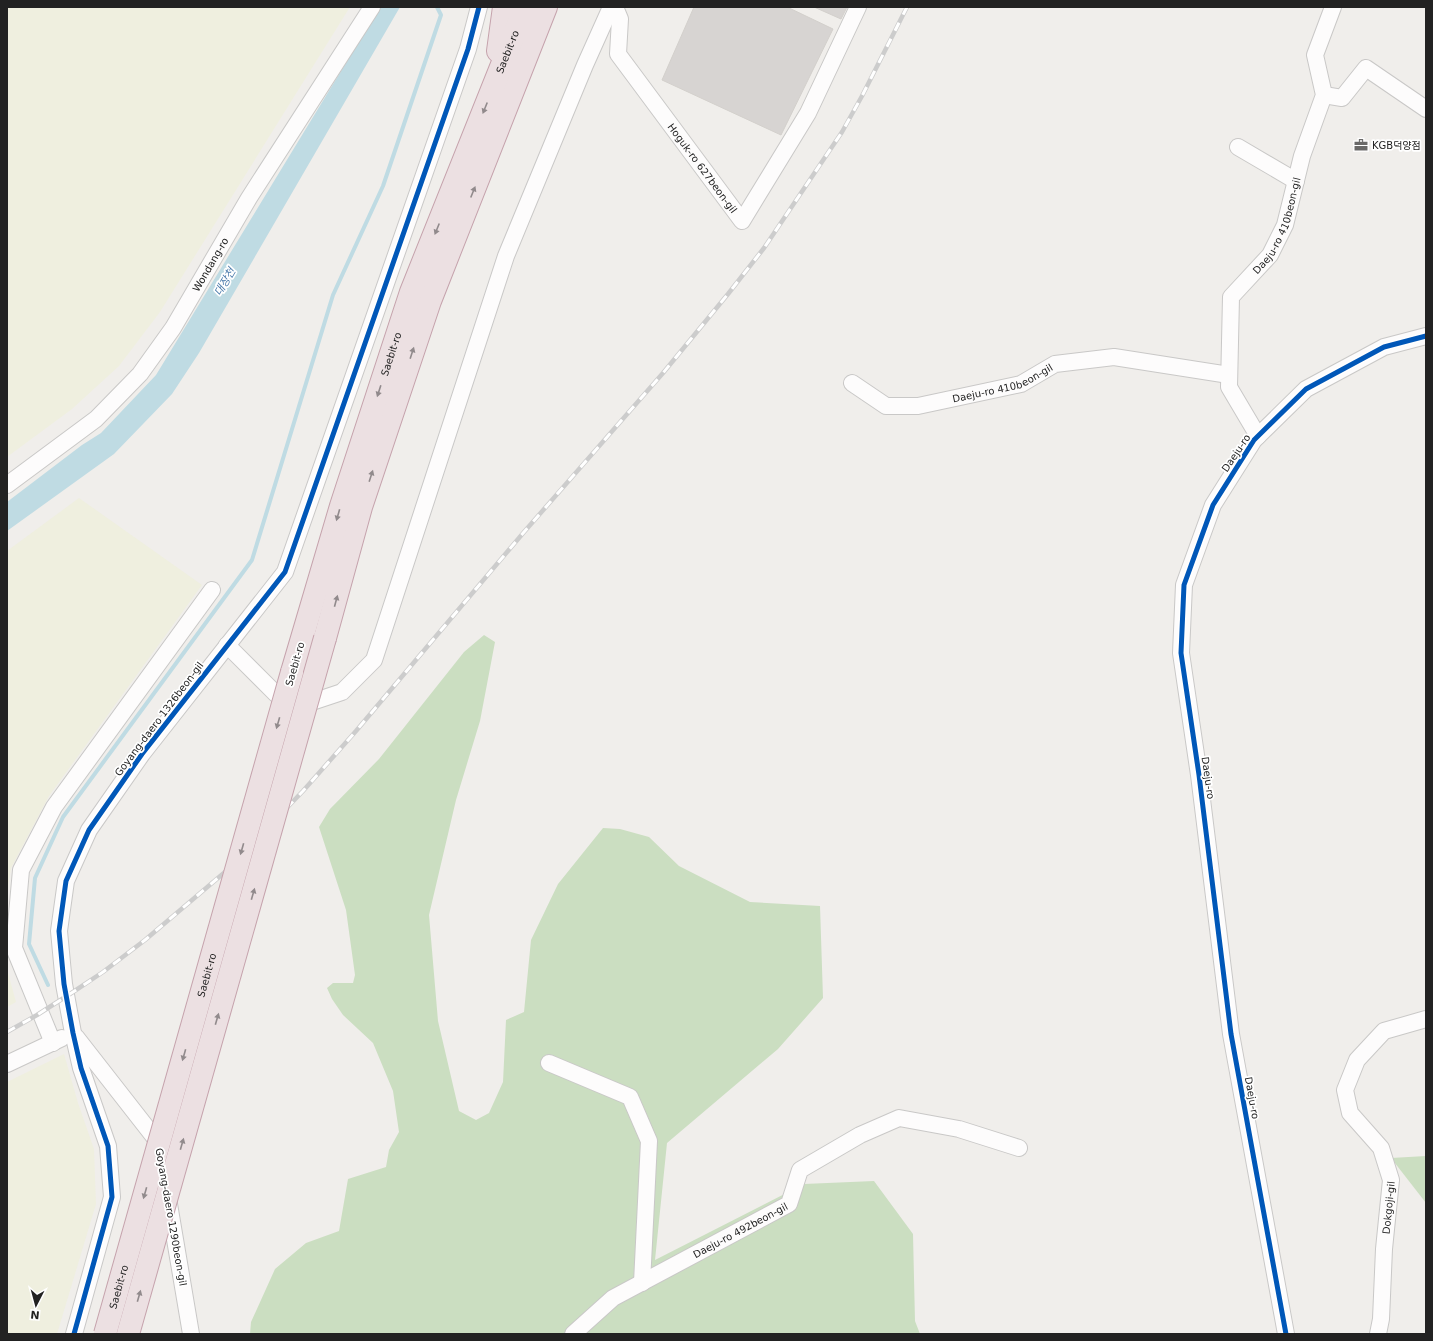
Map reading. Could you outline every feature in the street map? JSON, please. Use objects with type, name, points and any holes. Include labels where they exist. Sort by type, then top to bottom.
[{"type":"highway","points":[[494,84],[504,7]]},
{"type":"highway","name":"Saebit-ro","points":[[106,1334],[292,672],[341,506],[412,292],[525,7]]},
{"type":"highway","name":"Saebit-ro","points":[[128,1334],[361,507],[430,301],[546,7]]},
{"type":"street","name":"Wondang-ro","points":[[7,485],[96,419],[140,374],[173,328],[249,198],[372,7]]},
{"type":"street","name":"Goyang-daero 1326beon-gil","points":[[74,1334],[112,1197],[108,1146],[81,1068],[64,984],[59,931],[66,881],[89,830],[142,754],[285,572],[468,49],[479,7]]},
{"type":"street","points":[[227,645],[276,694],[309,703],[342,692],[374,660],[506,256],[585,65],[611,7]]},
{"type":"street","name":"Hoguk-ro 627beon-gil","points":[[615,7],[620,19],[618,54],[742,221],[808,113],[858,7]]},
{"type":"street","points":[[1333,7],[1315,54],[1324,95],[1342,98],[1366,68],[1426,109]]},
{"type":"street","name":"Daeju-ro 410beon-gil","points":[[1258,436],[1229,387],[1232,297],[1270,255],[1285,225],[1302,156],[1324,95]]},
{"type":"street","points":[[1238,147],[1296,181]]},
{"type":"street","name":"Daeju-ro","points":[[1286,1334],[1231,1034],[1199,775],[1182,653],[1184,585],[1213,505],[1254,440],[1306,389],[1384,346],[1426,336]]},
{"type":"street","name":"Daeju-ro 410beon-gil","points":[[852,383],[886,406],[918,406],[1021,384],[1055,364],[1114,357],[1229,375]]},
{"type":"street","points":[[53,1042],[14,948],[21,870],[54,808],[212,590]]},
{"type":"street","name":"Dokgoji-gil","points":[[1378,1334],[1381,1319],[1384,1249],[1390,1180],[1381,1148],[1350,1113],[1345,1090],[1357,1060],[1384,1031],[1426,1019]]},
{"type":"street","points":[[7,1064],[73,1033]]},
{"type":"street","name":"Goyang-daero 1290beon-gil","points":[[73,1033],[158,1142],[192,1334]]},
{"type":"street","points":[[548,1063],[630,1097],[648,1141],[642,1283]]},
{"type":"street","name":"Daeju-ro 492beon-gil","points":[[573,1334],[613,1298],[788,1204],[800,1170],[860,1135],[899,1118],[959,1130],[1019,1148]]},
{"type":"green space","points":[[7,7],[350,7],[160,312],[119,366],[72,409],[7,457]]},
{"type":"green space","points":[[79,498],[202,585],[49,796],[11,868],[7,894],[7,551]]},
{"type":"green space","points":[[484,635],[495,642],[480,721],[456,800],[429,915],[438,1021],[459,1111],[476,1120],[489,1113],[503,1082],[506,1020],[524,1012],[531,940],[558,884],[603,828],[620,829],[649,837],[679,866],[750,902],[820,906],[823,998],[778,1049],[667,1143],[655,1260],[804,1184],[874,1181],[913,1234],[915,1321],[920,1334],[250,1334],[251,1322],[275,1269],[306,1243],[339,1231],[348,1179],[386,1167],[389,1150],[399,1132],[393,1091],[373,1043],[343,1015],[332,999],[327,988],[333,983],[353,983],[355,975],[346,910],[319,827],[330,809],[379,759],[464,652]]},
{"type":"green space","points":[[7,969],[16,1002],[7,1007]]},
{"type":"green space","points":[[64,1054],[78,1103],[94,1149],[96,1204],[57,1334],[7,1334],[7,1082]]},
{"type":"green space","points":[[1426,1156],[1426,1203],[1391,1158]]},
{"type":"water","name":"대장천","points":[[380,7],[400,7],[199,353],[172,394],[114,454],[7,531],[7,502],[82,445],[101,433],[156,375]]},
{"type":"building","points":[[694,7],[787,7],[833,29],[781,135],[662,80]]},
{"type":"building","points":[[814,7],[847,7],[841,19]]},
{"type":"waterway","points":[[48,985],[29,944],[35,878],[63,817],[252,560],[333,295],[383,186],[441,15],[437,7]]},
{"type":"railway","points":[[7,1032],[37,1015],[103,972],[145,940],[225,872],[303,791],[356,731],[524,532],[663,373],[764,248],[842,132],[907,7]]},
{"type":"cycle path","points":[[74,1334],[112,1197],[108,1146],[81,1068],[64,984],[59,931],[66,881],[89,830],[142,754],[285,572],[468,49],[479,7]]},
{"type":"cycle path","points":[[1286,1334],[1231,1034],[1199,775],[1181,653],[1184,585],[1213,505],[1254,440],[1306,389],[1384,347],[1426,336]]},
{"type":"place","name":"KGB덕양점","points":[[1361,145]]}]
